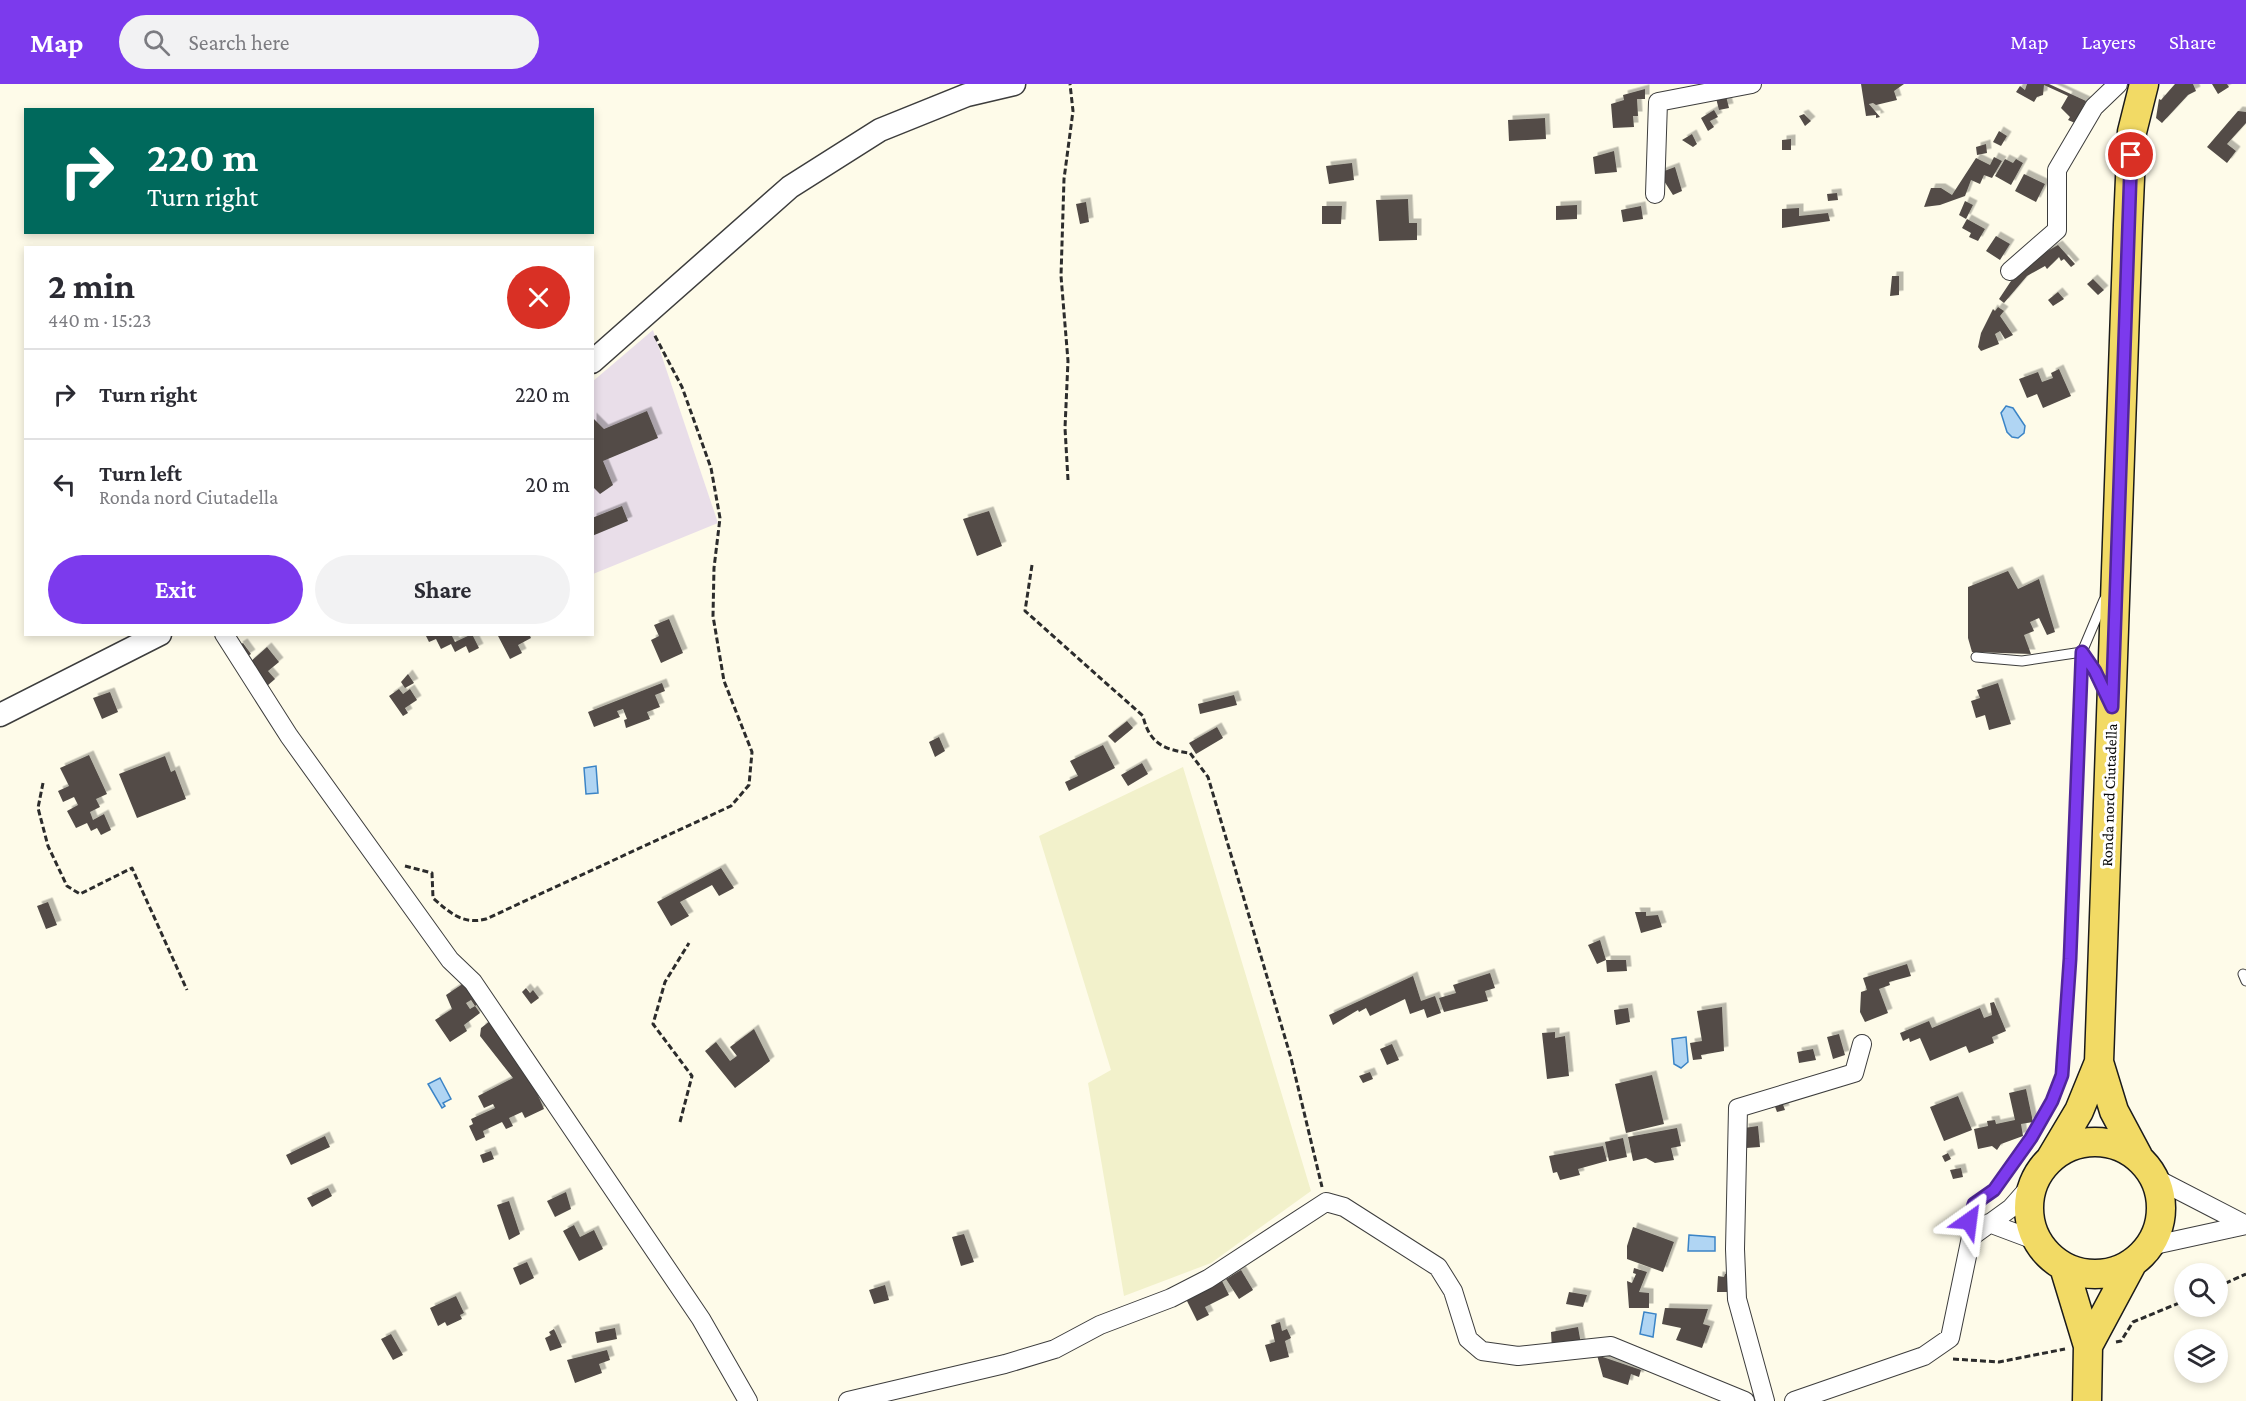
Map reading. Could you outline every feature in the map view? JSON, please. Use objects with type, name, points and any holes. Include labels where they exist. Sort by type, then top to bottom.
[{"type":"main road","name":"Ronda nord Ciutadella","points":[[2124,84],[2132,132],[2100,1062],[2114,1111],[2146,1167]]},
{"type":"main road","name":"Ronda nord Ciutadella","points":[[2132,132],[2144,84]]},
{"type":"main road","name":"Ronda nord Ciutadella","points":[[2051,1158],[2079,1111],[2100,1062]]},
{"type":"main road","points":[[2088,1346],[2142,1254],[2161,1219],[2161,1197],[2146,1167],[2120,1146],[2095,1141],[2068,1147],[2051,1158],[2033,1183],[2028,1211],[2037,1241],[2048,1256],[2064,1267],[2087,1274],[2110,1273],[2142,1254]]},
{"type":"main road","points":[[2064,1267],[2088,1346],[2087,1401]]},
{"type":"street","points":[[594,360],[790,187],[880,130],[968,95],[1014,84]]},
{"type":"street","points":[[1655,194],[1659,102],[1752,84]]},
{"type":"street","points":[[2010,271],[2057,230],[2057,170],[2094,107],[2118,84]]},
{"type":"street","points":[[0,715],[156,636]]},
{"type":"street","points":[[225,636],[289,736],[450,960],[473,982],[700,1319],[748,1401]]},
{"type":"street","points":[[1765,1401],[1737,1299],[1735,1249],[1738,1108],[1854,1073],[1862,1044]]},
{"type":"street","points":[[2146,1167],[2246,1225]]},
{"type":"street","points":[[1794,1401],[1924,1356],[1950,1338],[1971,1237],[2011,1208],[2033,1183]]},
{"type":"street","points":[[848,1401],[1005,1364],[1054,1349],[1101,1325],[1171,1298],[1208,1279],[1326,1202],[1344,1207],[1438,1267],[1452,1292],[1467,1339],[1482,1351],[1518,1356],[1611,1346],[1745,1401]]},
{"type":"street","points":[[1989,1223],[2037,1241]]},
{"type":"street","points":[[2142,1254],[2246,1225]]},
{"type":"lane","points":[[1971,1237],[1969,1221],[1974,1204],[1994,1190],[2011,1168],[2052,1101],[2062,1075],[2070,959],[2082,652],[2116,566]]},
{"type":"lane","points":[[1976,657],[2022,660],[2082,652]]},
{"type":"lane","points":[[2082,652],[2095,671],[2112,707]]},
{"type":"path","points":[[1068,480],[1065,428],[1068,361],[1061,276],[1064,179],[1073,111],[1070,84]]},
{"type":"path","points":[[378,858],[432,873],[433,898],[451,915],[472,922],[486,919],[731,806],[749,785],[752,752],[724,681],[713,616],[714,568],[720,518],[711,468],[682,387],[644,316]]},
{"type":"path","points":[[1032,565],[1025,611],[1143,716],[1146,731],[1168,751],[1190,753],[1208,777],[1291,1058],[1326,1202]]},
{"type":"path","points":[[43,783],[38,808],[48,846],[67,886],[80,894],[132,868],[187,990]]},
{"type":"path","points":[[680,1122],[692,1076],[653,1024],[665,982],[689,943]]},
{"type":"path","points":[[2228,1282],[2246,1274]]},
{"type":"path","points":[[1924,1356],[1999,1362],[2121,1341],[2133,1322],[2174,1305]]},
{"type":"shaded area","points":[[653,330],[718,523],[594,574],[594,380]]},
{"type":"green space","points":[[1183,767],[1311,1191],[1211,1263],[1124,1296],[1088,1083],[1111,1070],[1039,836]]},
{"type":"water","points":[[2006,406],[2013,408],[2025,426],[2024,433],[2018,438],[2012,437],[2007,432],[2001,413]]},
{"type":"water","points":[[596,766],[598,793],[586,794],[584,768]]},
{"type":"water","points":[[1686,1037],[1688,1062],[1681,1068],[1674,1064],[1672,1039]]},
{"type":"water","points":[[440,1078],[451,1099],[443,1103],[445,1106],[442,1108],[428,1084]]},
{"type":"water","points":[[1689,1235],[1715,1237],[1715,1251],[1688,1251]]},
{"type":"water","points":[[1644,1312],[1656,1314],[1653,1337],[1640,1334]]},
{"type":"building","points":[[1861,84],[1904,84],[1894,91],[1897,100],[1876,105],[1869,104],[1880,117],[1876,118],[1876,115],[1866,116]]},
{"type":"building","points":[[2027,84],[2049,84],[2086,101],[2075,123],[2068,120],[2070,117],[2061,108],[2068,96],[2044,85],[2043,95],[2037,97],[2034,102],[2016,92],[2020,86],[2025,90]]},
{"type":"building","points":[[2175,84],[2193,84],[2196,91],[2188,95],[2162,123],[2156,118],[2159,99],[2161,100]]},
{"type":"building","points":[[2212,84],[2227,84],[2229,87],[2218,94]]},
{"type":"building","points":[[1645,89],[1645,99],[1637,99],[1638,116],[1633,116],[1634,127],[1613,128],[1611,104],[1624,100],[1623,95]]},
{"type":"building","points":[[1726,96],[1729,108],[1719,110],[1716,98]]},
{"type":"building","points":[[1714,110],[1718,117],[1710,121],[1714,127],[1708,131],[1701,118]]},
{"type":"building","points":[[2238,111],[2246,112],[2246,123],[2227,144],[2236,151],[2227,163],[2207,147]]},
{"type":"building","points":[[1804,114],[1811,121],[1805,126],[1799,116]]},
{"type":"building","points":[[1545,118],[1546,139],[1509,141],[1508,120]]},
{"type":"building","points":[[1999,131],[2007,136],[2001,146],[1993,142]]},
{"type":"building","points":[[1692,134],[1697,144],[1693,147],[1682,140]]},
{"type":"building","points":[[1791,139],[1791,150],[1782,150],[1782,140]]},
{"type":"building","points":[[1986,144],[1987,153],[1977,155],[1976,147]]},
{"type":"building","points":[[1614,151],[1617,172],[1595,174],[1593,157]]},
{"type":"building","points":[[1994,157],[2002,161],[1992,178],[1984,175],[1980,184],[1971,180],[1965,196],[1940,205],[1924,207],[1931,188],[1941,188],[1952,195],[1976,158],[1990,165]]},
{"type":"building","points":[[2005,159],[2013,163],[2016,159],[2023,163],[2011,185],[1995,176]]},
{"type":"building","points":[[1352,163],[1354,180],[1329,184],[1326,166]]},
{"type":"building","points":[[1675,167],[1682,191],[1673,195],[1659,173]]},
{"type":"building","points":[[2024,174],[2045,184],[2036,202],[2015,191]]},
{"type":"building","points":[[1837,193],[1838,200],[1828,201],[1827,194]]},
{"type":"building","points":[[1408,199],[1409,223],[1417,223],[1417,240],[1379,241],[1376,200]]},
{"type":"building","points":[[1965,201],[1973,205],[1966,219],[1959,215]]},
{"type":"building","points":[[1086,202],[1089,222],[1080,224],[1076,204]]},
{"type":"building","points":[[1577,205],[1577,219],[1556,220],[1556,206]]},
{"type":"building","points":[[1322,206],[1342,206],[1341,224],[1322,224]]},
{"type":"building","points":[[1641,206],[1643,219],[1623,222],[1621,210]]},
{"type":"building","points":[[1799,208],[1799,216],[1828,213],[1830,221],[1782,228],[1782,209]]},
{"type":"building","points":[[1967,219],[1985,229],[1978,241],[1969,237],[1971,233],[1962,228]]},
{"type":"building","points":[[1996,236],[2010,244],[2000,260],[1986,251]]},
{"type":"building","points":[[2058,245],[2075,264],[2071,267],[2059,257],[2047,269],[2045,266],[2027,276],[2004,303],[1999,299],[2021,266]]},
{"type":"building","points":[[1892,276],[1899,276],[1899,295],[1890,296]]},
{"type":"building","points":[[2093,279],[2104,290],[2098,295],[2087,284]]},
{"type":"building","points":[[2058,292],[2064,299],[2053,306],[2048,300]]},
{"type":"building","points":[[1998,307],[2004,311],[2000,316],[2013,335],[2005,339],[2000,331],[1995,334],[1999,344],[1981,351],[1978,347],[1981,333],[1993,309],[1995,311]]},
{"type":"building","points":[[2059,369],[2071,396],[2043,408],[2037,394],[2027,398],[2019,379],[2038,372],[2042,382],[2053,378],[2051,373]]},
{"type":"building","points":[[647,411],[658,438],[603,461],[613,485],[600,494],[594,488],[594,419],[604,429]]},
{"type":"building","points":[[622,506],[628,521],[594,535],[594,517]]},
{"type":"building","points":[[989,511],[1002,546],[977,556],[963,519]]},
{"type":"building","points":[[2008,571],[2018,589],[2039,579],[2055,632],[2047,635],[2039,618],[2030,622],[2034,631],[2024,635],[2031,654],[1972,652],[1968,638],[1968,587]]},
{"type":"building","points":[[669,619],[683,653],[661,663],[651,640],[659,636],[654,625]]},
{"type":"building","points":[[426,636],[452,636],[455,642],[473,636],[479,648],[469,653],[466,646],[455,652],[451,644],[441,649],[436,639],[429,642]]},
{"type":"building","points":[[498,636],[530,636],[531,638],[518,645],[522,653],[510,659]]},
{"type":"building","points":[[243,643],[251,654],[245,658],[238,646]]},
{"type":"building","points":[[267,647],[279,662],[268,671],[275,679],[267,686],[249,663]]},
{"type":"building","points":[[408,674],[414,683],[405,688],[401,682]]},
{"type":"building","points":[[662,683],[665,691],[655,695],[660,707],[647,712],[650,719],[626,728],[624,720],[627,719],[623,709],[617,711],[620,717],[594,727],[588,712]]},
{"type":"building","points":[[1998,683],[2011,724],[1989,730],[1985,715],[1976,718],[1971,701],[1980,698],[1977,690]]},
{"type":"building","points":[[399,689],[403,694],[410,689],[417,700],[405,708],[408,713],[403,716],[389,696]]},
{"type":"building","points":[[110,692],[118,712],[102,719],[93,698]]},
{"type":"building","points":[[1234,695],[1237,705],[1200,714],[1198,704]]},
{"type":"building","points":[[1127,721],[1133,728],[1115,743],[1108,736]]},
{"type":"building","points":[[1217,727],[1223,738],[1196,754],[1189,743]]},
{"type":"building","points":[[939,737],[945,751],[935,757],[929,742]]},
{"type":"building","points":[[1103,745],[1115,768],[1069,791],[1065,782],[1078,776],[1070,761]]},
{"type":"building","points":[[89,755],[107,794],[96,799],[100,807],[90,812],[93,820],[104,814],[111,830],[101,835],[97,828],[91,831],[87,823],[76,828],[67,811],[78,805],[74,797],[63,802],[58,791],[69,786],[60,768]]},
{"type":"building","points":[[165,756],[171,772],[175,770],[186,799],[137,818],[119,774]]},
{"type":"building","points":[[1142,763],[1148,774],[1128,786],[1121,775]]},
{"type":"building","points":[[721,868],[734,888],[719,896],[712,885],[680,902],[689,916],[671,926],[657,902]]},
{"type":"building","points":[[48,902],[57,925],[46,929],[37,906]]},
{"type":"building","points":[[1635,912],[1646,912],[1646,916],[1658,915],[1662,927],[1641,933]]},
{"type":"building","points":[[1600,940],[1606,960],[1597,964],[1588,945]]},
{"type":"building","points":[[1606,960],[1626,960],[1627,971],[1607,972]]},
{"type":"building","points":[[1907,964],[1911,976],[1889,982],[1890,985],[1879,989],[1888,1013],[1865,1022],[1860,1012],[1861,992],[1867,990],[1863,978]]},
{"type":"building","points":[[1490,973],[1495,988],[1485,991],[1488,1001],[1444,1012],[1439,998],[1456,993],[1453,985]]},
{"type":"building","points":[[1413,976],[1421,1001],[1435,996],[1441,1013],[1427,1018],[1424,1009],[1410,1014],[1405,999],[1370,1016],[1366,1008],[1359,1012],[1358,1010],[1333,1025],[1329,1015]]},
{"type":"building","points":[[464,983],[478,1004],[475,1006],[480,1013],[464,1025],[467,1031],[450,1042],[435,1020],[452,1009],[446,995]],"holes":[[[471,1000],[475,1006],[470,1009],[466,1003]]]},
{"type":"building","points":[[526,988],[530,993],[533,990],[539,998],[531,1004],[522,992]]},
{"type":"building","points":[[1994,1002],[2006,1031],[1992,1037],[1994,1043],[1969,1053],[1966,1046],[1930,1061],[1920,1038],[1910,1042],[1909,1038],[1903,1041],[1900,1033],[1929,1021],[1932,1028],[1980,1008],[1984,1018],[1992,1015],[1990,1003]]},
{"type":"building","points":[[1722,1007],[1724,1051],[1701,1055],[1702,1059],[1693,1060],[1690,1043],[1702,1041],[1697,1011]]},
{"type":"building","points":[[1628,1008],[1630,1022],[1616,1025],[1614,1010]]},
{"type":"building","points":[[490,1021],[533,1084],[544,1109],[525,1118],[522,1112],[509,1118],[513,1126],[506,1129],[502,1122],[483,1131],[485,1137],[476,1141],[469,1126],[473,1124],[471,1119],[495,1108],[493,1104],[484,1108],[478,1096],[513,1078],[480,1036],[481,1028]]},
{"type":"building","points":[[754,1029],[770,1061],[735,1088],[705,1051],[716,1042],[730,1061],[737,1056],[730,1047]]},
{"type":"building","points":[[1555,1032],[1555,1038],[1565,1036],[1569,1076],[1547,1079],[1542,1033]]},
{"type":"building","points":[[1839,1034],[1845,1055],[1833,1059],[1827,1037]]},
{"type":"building","points":[[1392,1044],[1399,1060],[1387,1065],[1380,1049]]},
{"type":"building","points":[[1813,1049],[1816,1060],[1799,1063],[1797,1052]]},
{"type":"building","points":[[1370,1072],[1373,1079],[1363,1083],[1359,1076]]},
{"type":"building","points":[[1652,1075],[1664,1124],[1626,1133],[1615,1084]]},
{"type":"building","points":[[2026,1089],[2033,1122],[2021,1124],[2023,1136],[2001,1144],[1997,1150],[1992,1146],[1978,1149],[1974,1129],[1988,1126],[1987,1121],[1995,1120],[1996,1124],[2015,1120],[2009,1093]]},
{"type":"building","points":[[1958,1096],[1972,1130],[1944,1141],[1930,1107]]},
{"type":"building","points":[[1782,1102],[1785,1110],[1777,1112],[1774,1104]]},
{"type":"building","points":[[1758,1126],[1760,1147],[1746,1148],[1744,1128]]},
{"type":"building","points":[[1677,1128],[1681,1146],[1671,1148],[1674,1160],[1655,1163],[1646,1158],[1633,1161],[1628,1137]]},
{"type":"building","points":[[325,1136],[330,1147],[291,1165],[286,1155]]},
{"type":"building","points":[[1623,1138],[1627,1157],[1609,1161],[1605,1142]]},
{"type":"building","points":[[1603,1146],[1607,1161],[1578,1169],[1580,1175],[1560,1180],[1557,1172],[1553,1173],[1549,1156]]},
{"type":"building","points":[[491,1151],[494,1159],[483,1163],[480,1155]]},
{"type":"building","points":[[1948,1153],[1951,1159],[1945,1162],[1942,1156]]},
{"type":"building","points":[[1961,1168],[1963,1177],[1953,1179],[1950,1170]]},
{"type":"building","points":[[328,1188],[332,1196],[312,1207],[307,1198]]},
{"type":"building","points":[[566,1192],[571,1209],[555,1217],[547,1201]]},
{"type":"building","points":[[509,1201],[520,1234],[509,1240],[497,1205]]},
{"type":"building","points":[[574,1225],[580,1237],[594,1230],[603,1249],[579,1261],[563,1231]]},
{"type":"building","points":[[1633,1227],[1674,1242],[1663,1272],[1627,1259],[1627,1246]]},
{"type":"building","points":[[964,1234],[974,1262],[961,1266],[952,1237]]},
{"type":"building","points":[[527,1262],[534,1278],[520,1285],[513,1268]]},
{"type":"building","points":[[1634,1268],[1647,1272],[1639,1292],[1649,1293],[1649,1308],[1629,1308],[1627,1281],[1632,1283],[1636,1274],[1633,1273]]},
{"type":"building","points":[[1241,1270],[1253,1290],[1239,1299],[1226,1279]]},
{"type":"building","points":[[1728,1274],[1727,1292],[1717,1292],[1718,1276],[1724,1277]]},
{"type":"building","points":[[1222,1281],[1229,1295],[1205,1307],[1209,1315],[1197,1321],[1186,1299]]},
{"type":"building","points":[[885,1285],[889,1300],[874,1304],[869,1290]]},
{"type":"building","points":[[1569,1292],[1587,1295],[1583,1307],[1566,1304]]},
{"type":"building","points":[[456,1296],[464,1313],[460,1315],[462,1319],[447,1326],[445,1322],[438,1326],[430,1308]]},
{"type":"building","points":[[1665,1308],[1708,1309],[1703,1324],[1710,1326],[1702,1348],[1676,1340],[1681,1328],[1662,1324]]},
{"type":"building","points":[[1280,1322],[1282,1331],[1287,1329],[1291,1338],[1285,1341],[1289,1357],[1270,1362],[1265,1345],[1275,1342],[1271,1325]]},
{"type":"building","points":[[1578,1327],[1581,1344],[1552,1350],[1551,1332]]},
{"type":"building","points":[[615,1328],[617,1339],[597,1343],[595,1332]]},
{"type":"building","points":[[554,1329],[562,1347],[550,1351],[545,1338],[551,1335],[549,1332]]},
{"type":"building","points":[[391,1334],[403,1355],[393,1360],[381,1339]]},
{"type":"building","points":[[607,1350],[610,1360],[599,1364],[602,1373],[575,1383],[567,1360]]},
{"type":"building","points":[[1597,1355],[1641,1370],[1639,1377],[1631,1374],[1628,1385],[1603,1377]]},
{"type":"route","points":[[1969,1221],[1974,1204],[1994,1190],[2031,1138],[2052,1101],[2062,1075],[2070,959],[2082,652],[2095,671],[2112,707],[2116,533],[2131,155]]}]
